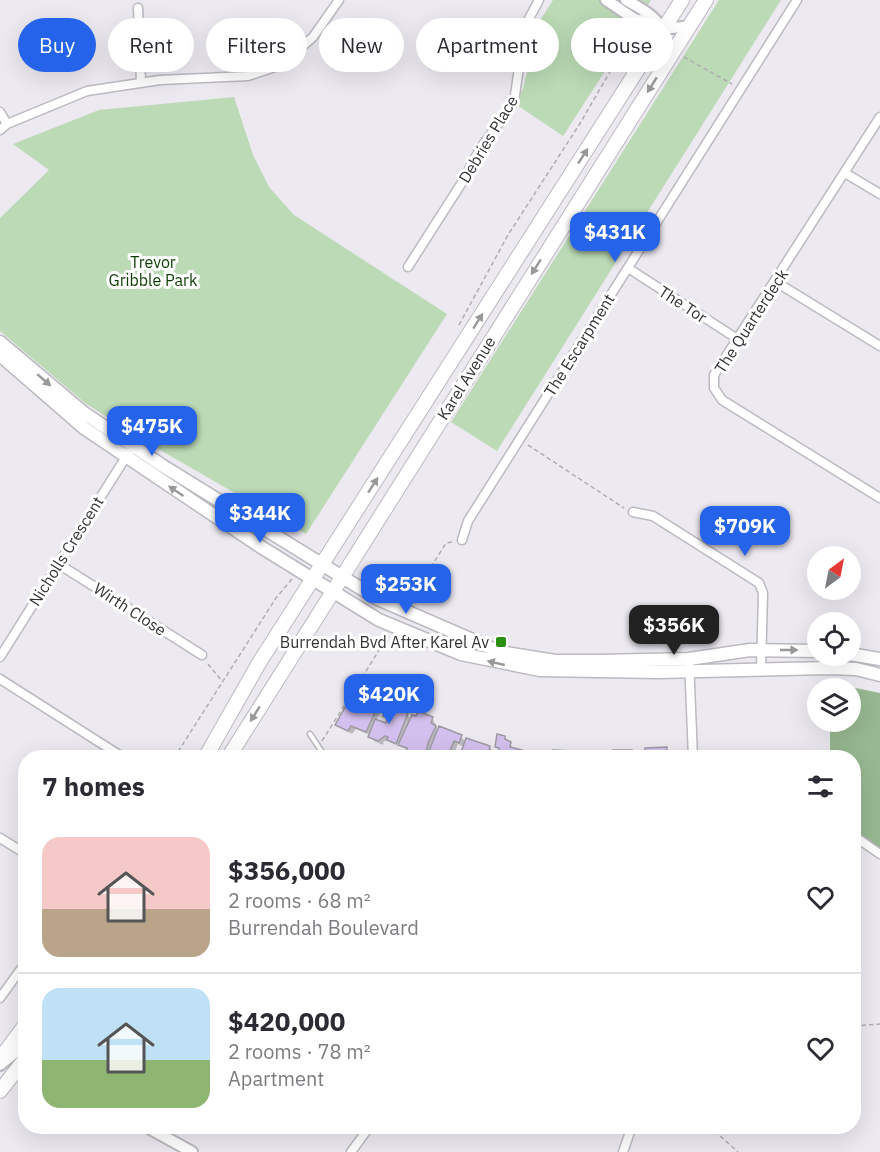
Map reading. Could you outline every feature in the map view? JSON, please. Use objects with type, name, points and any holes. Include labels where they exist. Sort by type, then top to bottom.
[{"type":"main road","name":"Karel Avenue","points":[[671,18],[682,0]]},
{"type":"main road","name":"Karel Avenue","points":[[673,58],[706,0]]},
{"type":"main road","points":[[628,86],[632,72]]},
{"type":"main road","name":"Karel Avenue","points":[[210,750],[259,663],[637,72]]},
{"type":"main road","name":"Karel Avenue","points":[[233,750],[341,576],[664,72]]},
{"type":"main road","points":[[0,342],[84,413],[322,565],[403,612],[513,656],[555,661],[761,669],[855,669],[880,675]]},
{"type":"main road","points":[[0,355],[61,409],[126,458],[379,620],[461,654],[507,665],[572,672],[689,665],[760,649],[807,651]]},
{"type":"main road","points":[[861,656],[880,659]]},
{"type":"main road","points":[[0,1059],[18,1035]]},
{"type":"main road","points":[[0,1091],[18,1068]]},
{"type":"street","points":[[0,112],[3,127],[87,91],[141,82],[248,76],[281,65],[313,37],[339,0]]},
{"type":"street","name":"Debries Place","points":[[408,267],[480,149],[514,102],[525,26],[539,0]]},
{"type":"street","points":[[606,0],[634,18]]},
{"type":"street","points":[[626,0],[656,18]]},
{"type":"street","name":"The Escarpment","points":[[462,540],[468,522],[797,0]]},
{"type":"street","points":[[138,8],[141,82]]},
{"type":"street","points":[[673,29],[690,26]]},
{"type":"street","name":"The Quarterdeck","points":[[880,117],[776,282],[714,375],[714,388],[722,400],[880,498]]},
{"type":"street","points":[[845,173],[880,194]]},
{"type":"street","name":"The Tor","points":[[628,268],[738,340]]},
{"type":"street","points":[[776,282],[880,346]]},
{"type":"street","name":"Nicholls Crescent","points":[[0,657],[133,445]]},
{"type":"street","points":[[633,512],[653,516],[759,583],[763,593],[761,669]]},
{"type":"street","name":"Wirth Close","points":[[57,563],[202,656]]},
{"type":"street","points":[[689,665],[693,750]]},
{"type":"street","points":[[0,679],[111,750]]},
{"type":"street","points":[[0,838],[18,849]]},
{"type":"street","points":[[861,841],[880,854]]},
{"type":"street","points":[[0,998],[18,973]]},
{"type":"street","points":[[0,980],[8,986]]},
{"type":"street","points":[[0,1066],[18,1051]]},
{"type":"street","points":[[160,1134],[192,1152]]},
{"type":"street","points":[[351,1152],[364,1134]]},
{"type":"street","points":[[623,1152],[629,1134]]},
{"type":"lane","points":[[310,734],[321,750]]},
{"type":"path","points":[[673,58],[698,63],[741,89]]},
{"type":"path","points":[[457,329],[508,235],[611,72]]},
{"type":"path","points":[[519,440],[633,512]]},
{"type":"path","points":[[408,603],[446,543],[462,540]]},
{"type":"path","points":[[179,750],[276,598],[295,577]]},
{"type":"path","points":[[319,747],[390,632]]},
{"type":"path","points":[[202,656],[222,682]]},
{"type":"path","points":[[861,1025],[880,1024]]},
{"type":"path","points":[[718,1134],[738,1152]]},
{"type":"green space","points":[[553,0],[651,0],[639,18],[571,18],[571,72],[604,72],[563,136],[514,103],[523,89],[527,72],[559,72],[559,18],[542,18]]},
{"type":"green space","points":[[719,0],[781,0],[497,451],[451,422]]},
{"type":"green space","name":"Trevor Gribble Park","points":[[234,97],[253,155],[269,187],[294,215],[447,314],[306,534],[141,439],[85,403],[0,331],[0,218],[49,170],[13,144],[99,110]]},
{"type":"green space","points":[[861,689],[880,693],[880,850],[861,835],[861,750],[830,750],[830,732],[861,732]]},
{"type":"building","points":[[354,692],[380,701],[366,732],[351,726],[348,731],[335,725]]},
{"type":"building","points":[[387,705],[408,713],[396,744],[387,740],[388,737],[385,736],[378,741],[368,737],[375,719],[386,723],[388,718],[383,716]]},
{"type":"building","points":[[418,711],[433,717],[431,723],[436,726],[427,750],[406,750],[407,748],[398,745],[412,715],[416,716]]},
{"type":"building","points":[[439,726],[462,735],[459,743],[454,741],[450,750],[429,750]]},
{"type":"building","points":[[497,734],[505,736],[505,739],[511,742],[510,747],[522,750],[499,750],[495,747]]},
{"type":"building","points":[[466,738],[490,746],[489,750],[462,750]]},
{"type":"building","points":[[667,747],[667,750],[645,750],[645,748]]},
{"type":"place","name":"Burrendah Bvd After Karel Av","points":[[501,642]]}]
